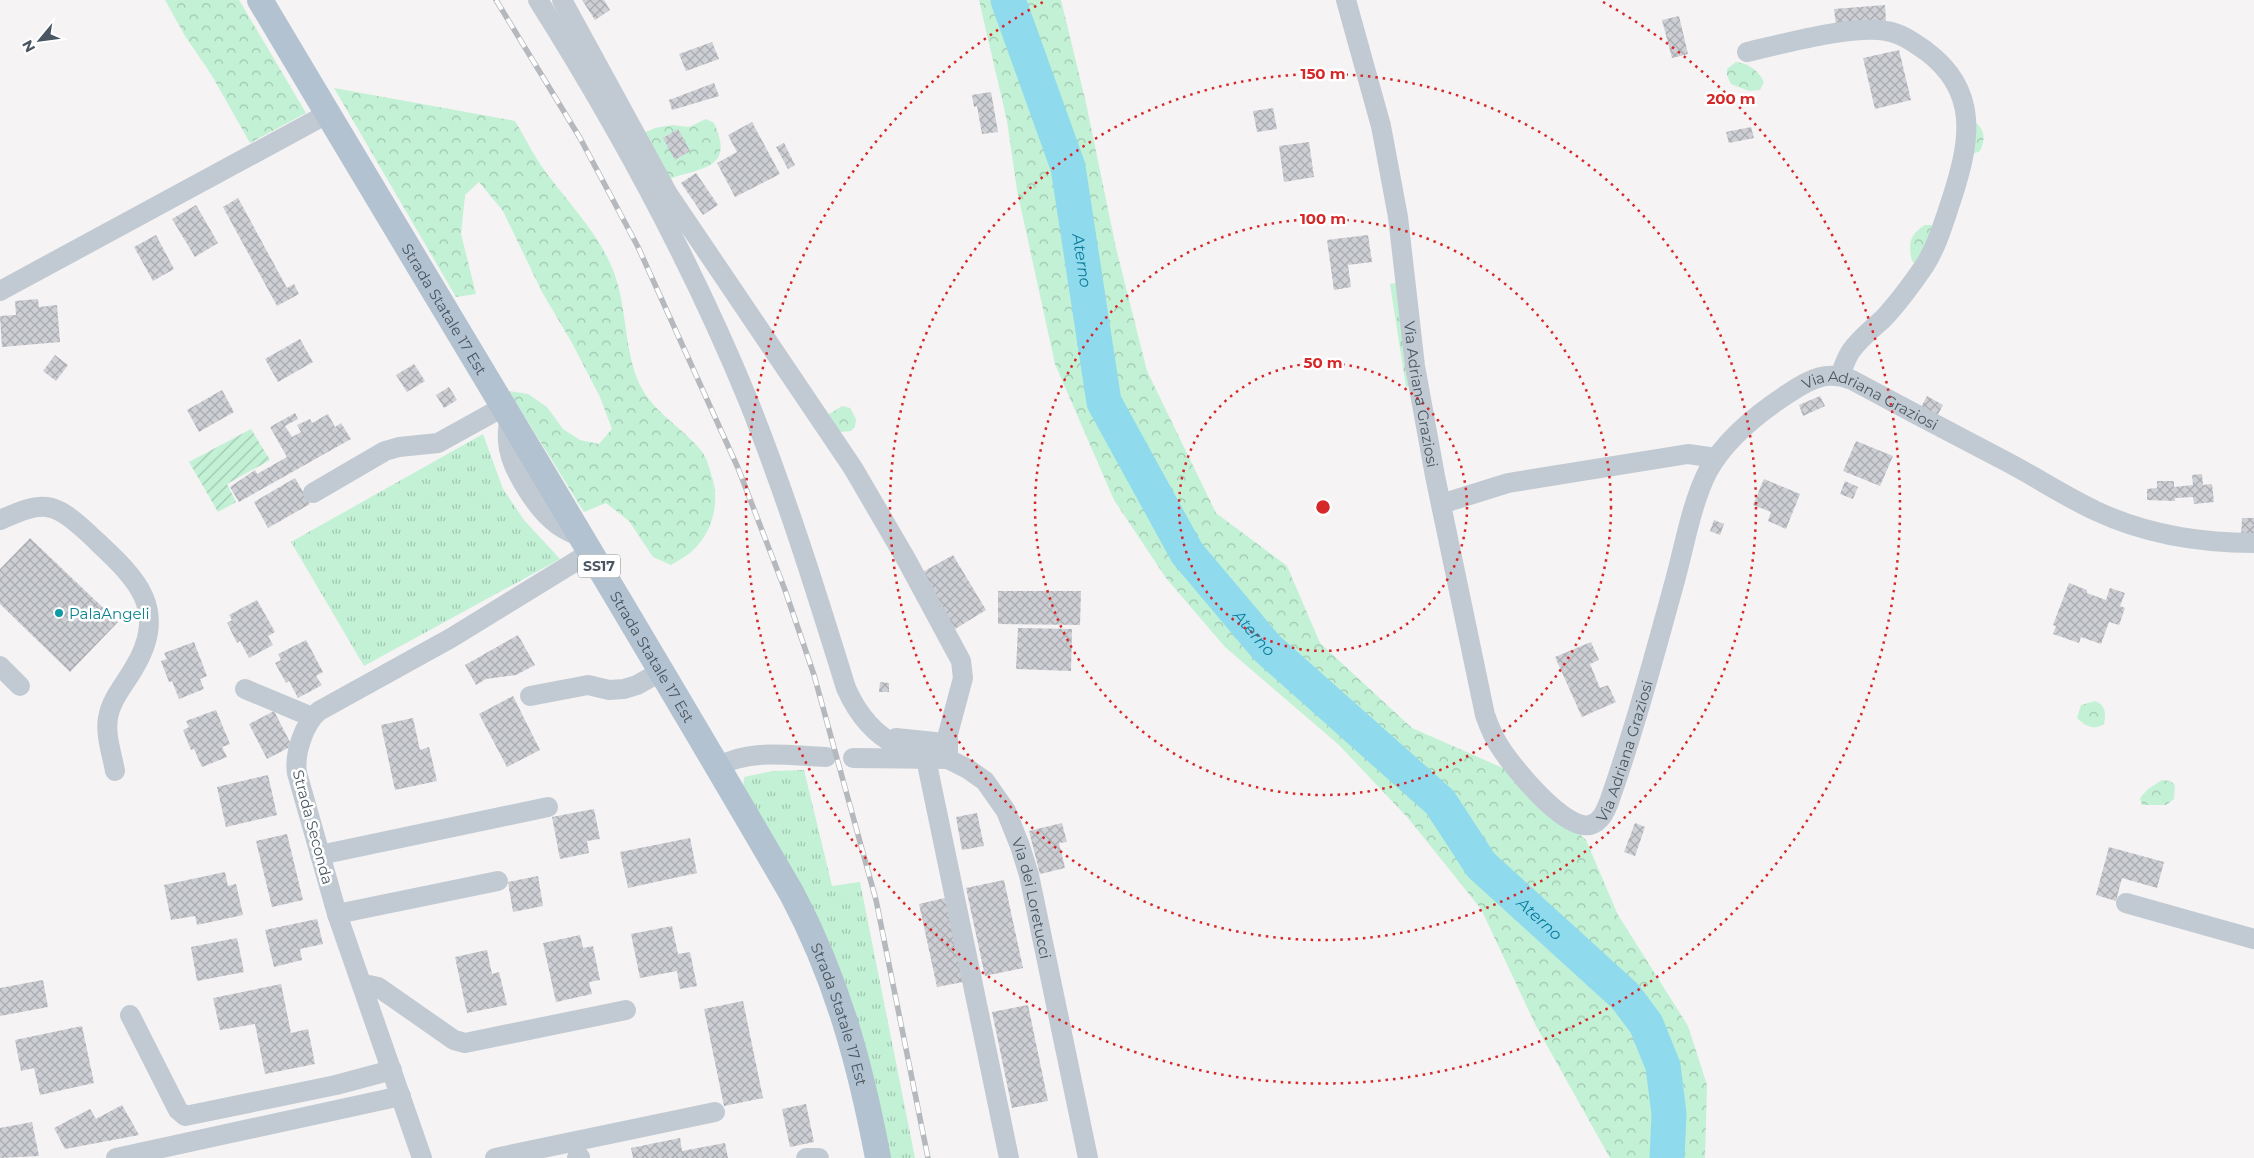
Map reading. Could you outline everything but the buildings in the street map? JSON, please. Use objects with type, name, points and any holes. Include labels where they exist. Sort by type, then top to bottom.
[{"type":"main road","name":"Strada Statale 17 Est","points":[[260,0],[662,671],[792,894],[825,964],[844,1014],[858,1060],[878,1158]]},
{"type":"street","points":[[538,0],[605,111],[692,277],[730,358],[778,480],[822,609],[846,688],[857,710],[873,729],[895,745],[926,759]]},
{"type":"street","points":[[562,0],[668,194],[853,468],[906,559],[961,661],[963,678],[948,734],[948,758],[853,758]]},
{"type":"street","name":"Via Adriana Graziosi","points":[[1346,0],[1381,126],[1398,217],[1415,366],[1482,706],[1493,736],[1505,755],[1534,789],[1569,819],[1581,825],[1588,825],[1601,817],[1612,794],[1697,502],[1705,479],[1716,458],[1738,432],[1785,396],[1815,379],[1829,375],[1840,376],[2110,517],[2148,529],[2191,538],[2254,543]]},
{"type":"street","points":[[1747,52],[1855,31],[1879,30],[1892,32],[1914,43],[1941,63],[1953,79],[1964,103],[1968,122],[1965,150],[1955,190],[1934,249],[1896,304],[1851,351],[1840,376]]},
{"type":"street","points":[[0,291],[327,114]]},
{"type":"street","points":[[692,277],[717,264]]},
{"type":"street","points":[[312,493],[385,451],[399,447],[438,443],[506,413]]},
{"type":"street","points":[[1441,504],[1517,482],[1688,454],[1716,458]]},
{"type":"street","points":[[0,520],[35,506],[45,506],[62,511],[125,570],[146,602],[149,622],[143,650],[109,712],[108,734],[115,771]]},
{"type":"street","points":[[244,689],[312,717],[321,710],[451,638],[587,545]]},
{"type":"street","points":[[0,666],[20,686]]},
{"type":"street","points":[[530,696],[582,686],[596,686],[609,690],[624,689],[637,685],[662,671]]},
{"type":"street","name":"Strada Seconda","points":[[312,717],[300,746],[296,768],[337,914],[422,1158]]},
{"type":"street","name":"Via dei Loretucci","points":[[873,729],[900,739],[935,742],[948,758],[977,775],[997,796],[1020,846],[1043,934],[1088,1158]]},
{"type":"street","points":[[718,767],[731,760],[749,756],[826,757]]},
{"type":"street","points":[[926,759],[1008,1158]]},
{"type":"street","points":[[320,855],[548,807]]},
{"type":"street","points":[[337,914],[498,881]]},
{"type":"street","points":[[2126,902],[2254,939]]},
{"type":"street","points":[[363,987],[369,985],[378,987],[454,1040],[465,1043],[626,1010]]},
{"type":"street","points":[[130,1015],[179,1112],[185,1116],[336,1086],[392,1070]]},
{"type":"street","points":[[116,1158],[401,1096]]},
{"type":"street","points":[[495,1158],[714,1112]]},
{"type":"street","points":[[806,1158],[819,1158]]},
{"type":"green space","points":[[165,0],[239,0],[306,113],[250,143],[211,74],[185,36]]},
{"type":"green space","points":[[979,0],[1061,0],[1086,103],[1116,248],[1147,371],[1216,513],[1287,566],[1320,643],[1412,728],[1512,772],[1586,840],[1618,915],[1688,1026],[1707,1085],[1705,1158],[1610,1158],[1535,1024],[1481,909],[1408,818],[1339,745],[1225,647],[1166,578],[1114,500],[1055,364],[1017,190],[1007,121]]},
{"type":"green space","points":[[1736,62],[1749,66],[1759,74],[1764,82],[1760,90],[1749,91],[1731,84],[1727,75],[1727,69]]},
{"type":"green space","points":[[334,88],[515,121],[541,166],[585,222],[607,257],[618,284],[631,359],[641,387],[654,406],[696,444],[707,460],[714,484],[715,506],[709,527],[698,545],[690,553],[671,565],[653,557],[629,521],[606,503],[584,512],[509,391],[528,394],[547,407],[563,429],[580,440],[599,444],[612,429],[600,397],[572,343],[542,292],[503,211],[479,182],[465,195],[461,234],[476,294],[456,297]]},
{"type":"green space","points":[[706,119],[714,123],[720,139],[720,150],[717,159],[711,165],[702,169],[667,180],[642,134],[655,128],[672,125],[689,127]]},
{"type":"green space","points":[[1973,121],[1982,130],[1984,138],[1980,151],[1971,155]]},
{"type":"green space","points":[[1925,225],[1940,225],[1920,268],[1912,261],[1910,245],[1916,232]]},
{"type":"green space","points":[[1400,282],[1416,386],[1406,387],[1390,284]]},
{"type":"green space","points":[[842,406],[850,408],[856,419],[855,427],[851,431],[840,432],[826,416]]},
{"type":"green space","points":[[251,429],[270,460],[227,484],[236,502],[218,512],[189,462]]},
{"type":"green space","points":[[483,434],[503,489],[524,520],[560,559],[364,666],[291,542]]},
{"type":"green space","points":[[2095,701],[2103,707],[2105,717],[2104,724],[2093,727],[2077,718],[2081,705]]},
{"type":"green space","points":[[804,770],[832,886],[860,882],[915,1158],[885,1158],[868,1073],[743,797],[744,777],[773,771]]},
{"type":"green space","points":[[2162,780],[2170,781],[2175,785],[2174,799],[2166,805],[2142,805],[2140,798],[2148,789]]},
{"type":"waterway","name":"Aterno","points":[[1008,0],[1068,167],[1104,402],[1187,553],[1267,648],[1440,802],[1481,865],[1625,996],[1646,1024],[1663,1066],[1669,1114],[1667,1158]]},
{"type":"railway","points":[[496,0],[580,138],[638,247],[738,468],[785,590],[814,675],[876,900],[928,1158]]},
{"type":"place","name":"PalaAngeli","points":[[59,613]]}]
